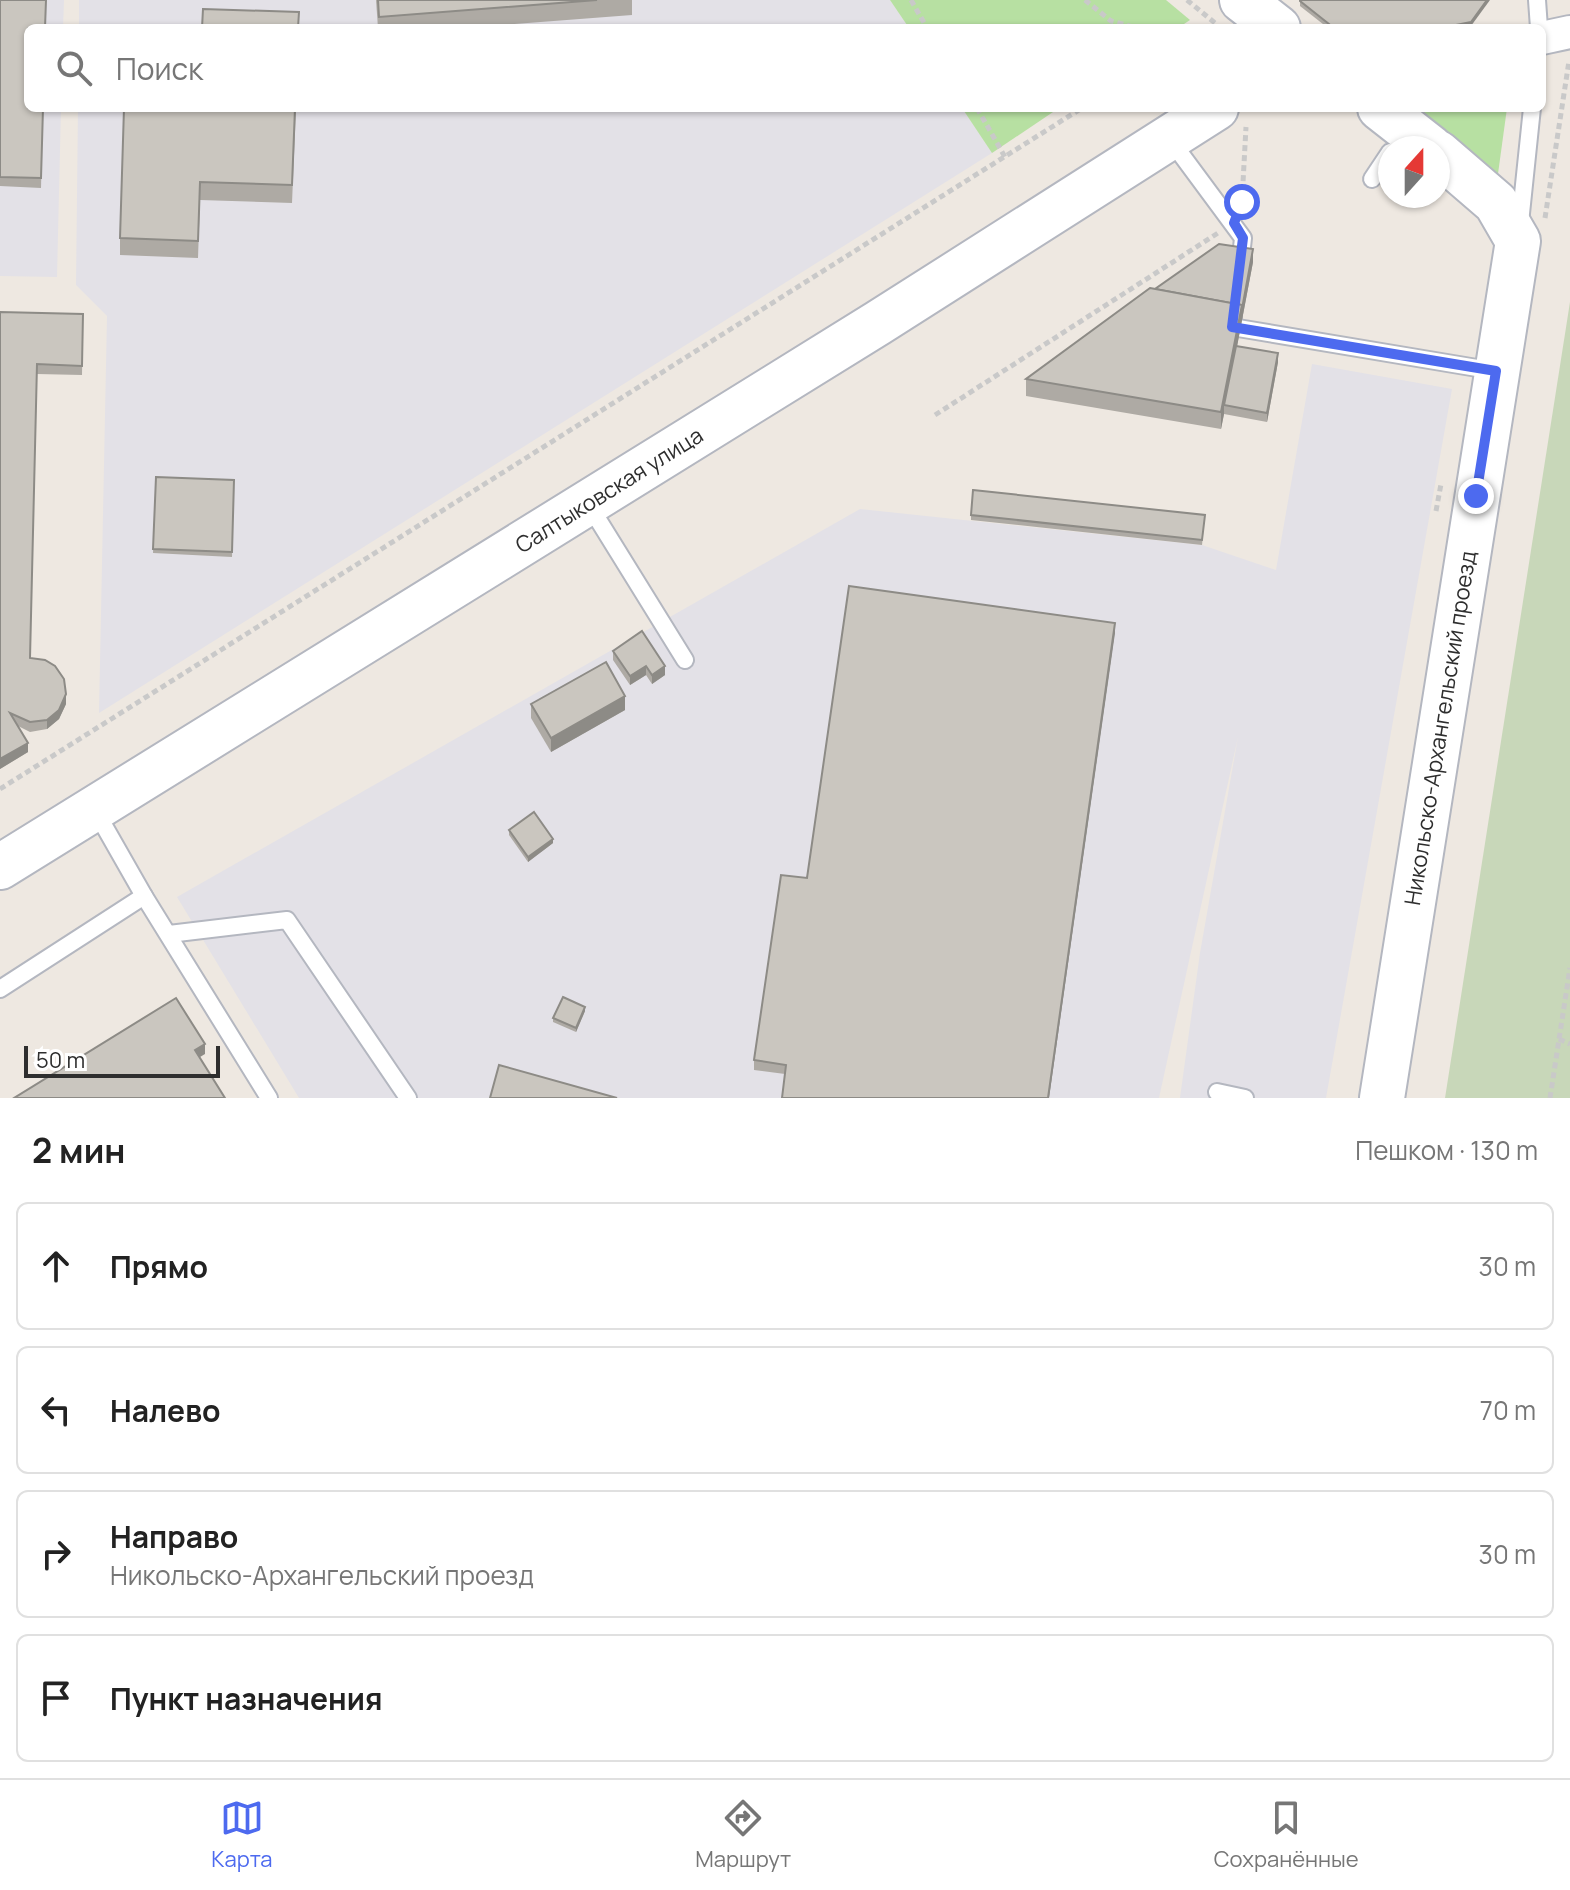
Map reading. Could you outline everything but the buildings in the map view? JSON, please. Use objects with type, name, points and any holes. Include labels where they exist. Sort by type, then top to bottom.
[{"type":"street","points":[[1242,0],[1273,24]]},
{"type":"street","points":[[1546,37],[1570,32]]},
{"type":"street","name":"Салтыковская улица","points":[[0,867],[1169,138],[1231,115]]},
{"type":"street","points":[[1450,166],[1472,180],[1496,203],[1518,241]]},
{"type":"street","name":"Никольско-Архангельский проезд","points":[[1382,1098],[1518,241]]},
{"type":"lane","points":[[1537,0],[1539,24]]},
{"type":"lane","points":[[1518,241],[1532,112]]},
{"type":"lane","points":[[1169,138],[1243,238],[1228,333],[1496,371]]},
{"type":"lane","points":[[1372,179],[1378,172]]},
{"type":"lane","points":[[587,503],[685,660]]},
{"type":"lane","points":[[94,809],[269,1098]]},
{"type":"lane","points":[[0,989],[144,896]]},
{"type":"lane","points":[[169,934],[287,920],[408,1098]]},
{"type":"lane","points":[[1217,1092],[1245,1098]]},
{"type":"path","points":[[1085,0],[1111,21],[1122,24]]},
{"type":"path","points":[[1187,0],[1214,24]]},
{"type":"path","points":[[911,1],[925,24]]},
{"type":"path","points":[[979,112],[1005,157]]},
{"type":"path","points":[[0,789],[1076,112]]},
{"type":"path","points":[[935,415],[1234,223],[1242,202],[1231,115]]},
{"type":"path","points":[[1550,1098],[1570,968]]},
{"type":"path","points":[[1559,1039],[1570,1044]]},
{"type":"shaded area","points":[[0,0],[64,0],[63,24],[24,24],[24,112],[61,112],[57,277],[0,276]]},
{"type":"shaded area","points":[[79,0],[890,0],[906,24],[79,24]]},
{"type":"shaded area","points":[[78,112],[965,112],[992,153],[99,713],[107,316],[76,285]]},
{"type":"shaded area","points":[[1312,364],[1452,389],[1326,1098],[1180,1098],[1200,953],[1238,737],[1159,1098],[299,1098],[177,897],[860,509],[1202,545],[1276,570]]},
{"type":"green space","points":[[890,0],[1166,0],[1190,20],[1184,24],[906,24]]},
{"type":"green space","points":[[965,112],[1053,112],[992,153]]},
{"type":"green space","points":[[1408,112],[1506,112],[1497,181],[1450,144],[1450,136],[1439,136]]},
{"type":"green space","points":[[1570,302],[1570,1098],[1445,1098]]},
{"type":"route","points":[[1242,202],[1234,223],[1243,238],[1232,327],[1496,371],[1476,496]]}]
